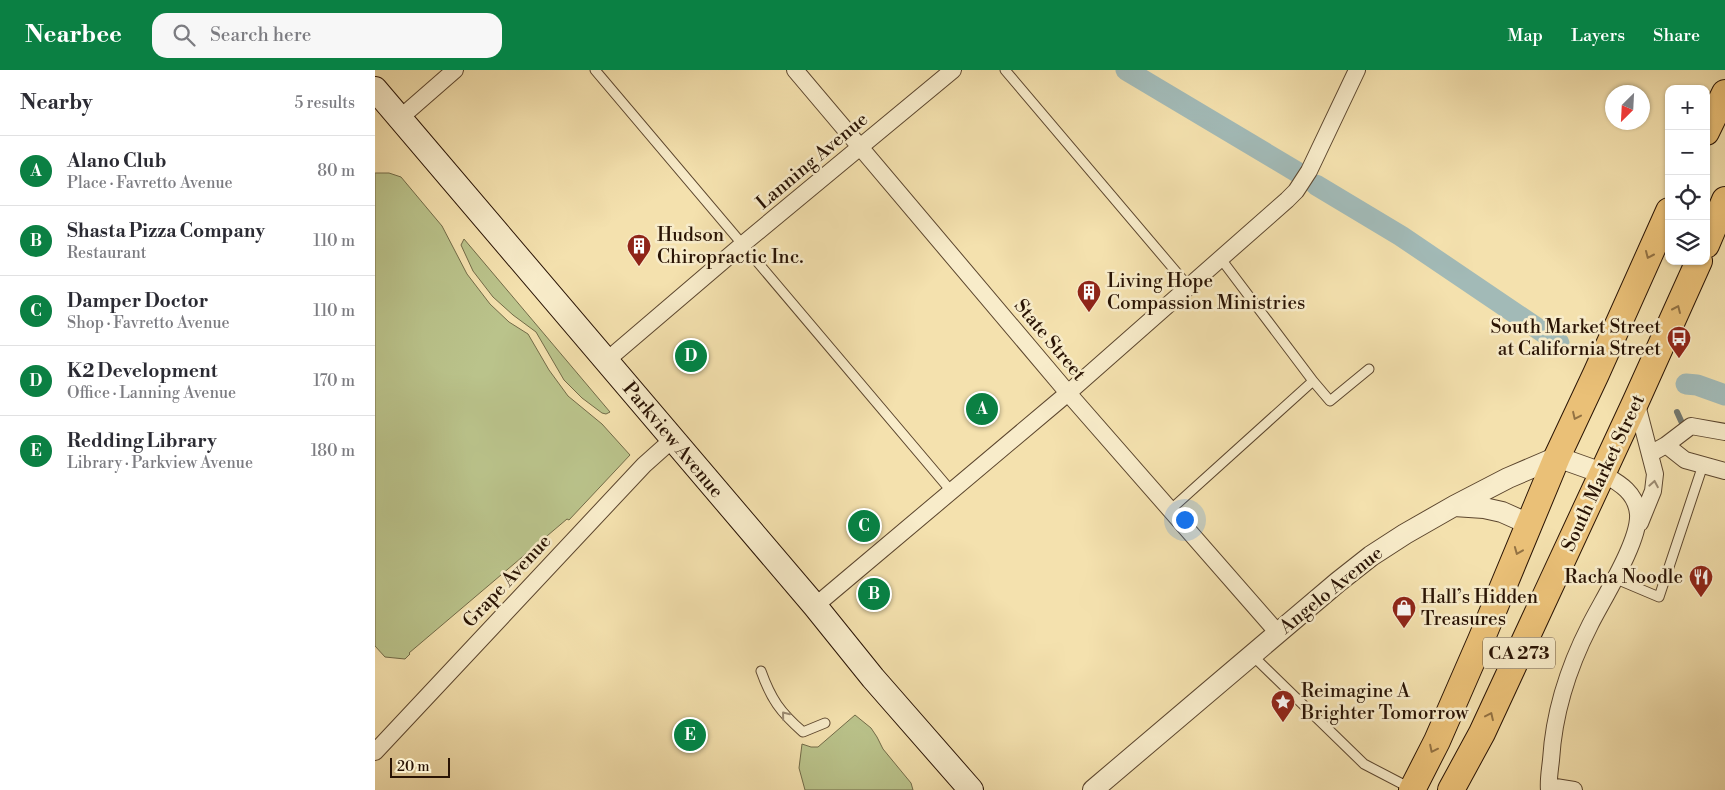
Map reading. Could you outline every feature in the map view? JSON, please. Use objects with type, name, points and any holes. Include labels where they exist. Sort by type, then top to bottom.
[{"type":"main road","name":"Parkview Avenue","points":[[375,89],[815,606],[873,678],[971,790]]},
{"type":"main road","points":[[1707,130],[1725,93]]},
{"type":"main road","points":[[1710,235],[1725,200]]},
{"type":"main road","name":"CA 273","points":[[1412,790],[1444,724],[1557,458],[1665,219]]},
{"type":"main road","name":"South Market Street","points":[[1451,790],[1482,733],[1697,265]]},
{"type":"street","points":[[400,118],[455,70]]},
{"type":"street","name":"State Street","points":[[795,70],[1068,393],[1278,633]]},
{"type":"street","name":"Lanning Avenue","points":[[606,361],[743,244],[953,70]]},
{"type":"street","points":[[815,606],[1068,393],[1287,200],[1305,177],[1357,70]]},
{"type":"street","points":[[1574,790],[1549,788],[1553,734],[1560,699],[1571,665],[1637,529],[1655,483],[1655,474],[1636,401]]},
{"type":"street","points":[[1650,454],[1666,446],[1691,426],[1725,432]]},
{"type":"street","name":"Grape Avenue","points":[[375,752],[637,472],[672,440]]},
{"type":"street","points":[[1666,446],[1685,460],[1725,471]]},
{"type":"street","points":[[1557,458],[1602,473],[1616,481],[1634,497],[1638,511],[1637,529]]},
{"type":"street","name":"Angelo Avenue","points":[[1093,790],[1371,556],[1454,506],[1508,478],[1557,458]]},
{"type":"street","points":[[1454,506],[1483,508],[1502,512],[1529,524]]},
{"type":"lane","points":[[595,70],[952,492]]},
{"type":"lane","points":[[1005,70],[1189,288]]},
{"type":"lane","points":[[1221,259],[1329,401],[1369,369]]},
{"type":"lane","points":[[1170,510],[1313,381]]},
{"type":"lane","points":[[1614,578],[1659,597],[1703,465]]},
{"type":"lane","points":[[1252,655],[1364,764],[1412,790]]},
{"type":"lane","points":[[761,670],[769,694],[788,719],[803,732],[825,722]]},
{"type":"green space","points":[[375,173],[389,173],[401,177],[442,226],[467,274],[490,304],[509,322],[528,334],[549,370],[568,396],[602,424],[630,455],[569,520],[567,519],[409,653],[405,659],[385,657],[375,646]]},
{"type":"green space","points":[[464,239],[610,412],[602,413],[582,398],[564,380],[536,332],[493,297],[473,271],[461,245]]},
{"type":"green space","points":[[855,715],[871,728],[883,749],[911,783],[913,790],[805,790],[799,768],[802,744],[818,747]]},
{"type":"waterway","points":[[1126,70],[1297,172]]},
{"type":"waterway","points":[[1316,185],[1401,236],[1559,343]]},
{"type":"waterway","points":[[1686,384],[1697,385],[1725,395]]},
{"type":"waterway","points":[[1677,412],[1682,423]]},
{"type":"place","name":"Hudson Chiropractic Inc.","points":[[639,267]]},
{"type":"place","name":"Living Hope Compassion Ministries","points":[[1089,313]]},
{"type":"place","name":"K2 Development","points":[[691,356]]},
{"type":"place","name":"South Market Street at California Street","points":[[1679,359]]},
{"type":"place","name":"Alano Club","points":[[982,409]]},
{"type":"place","name":"Damper Doctor","points":[[864,526]]},
{"type":"place","name":"Shasta Pizza Company","points":[[874,594]]},
{"type":"place","name":"Racha Noodle","points":[[1701,598]]},
{"type":"place","name":"Hall’s Hidden Treasures","points":[[1404,629]]},
{"type":"place","name":"Reimagine A Brighter Tomorrow","points":[[1283,723]]},
{"type":"place","name":"Redding Library","points":[[690,735]]}]
